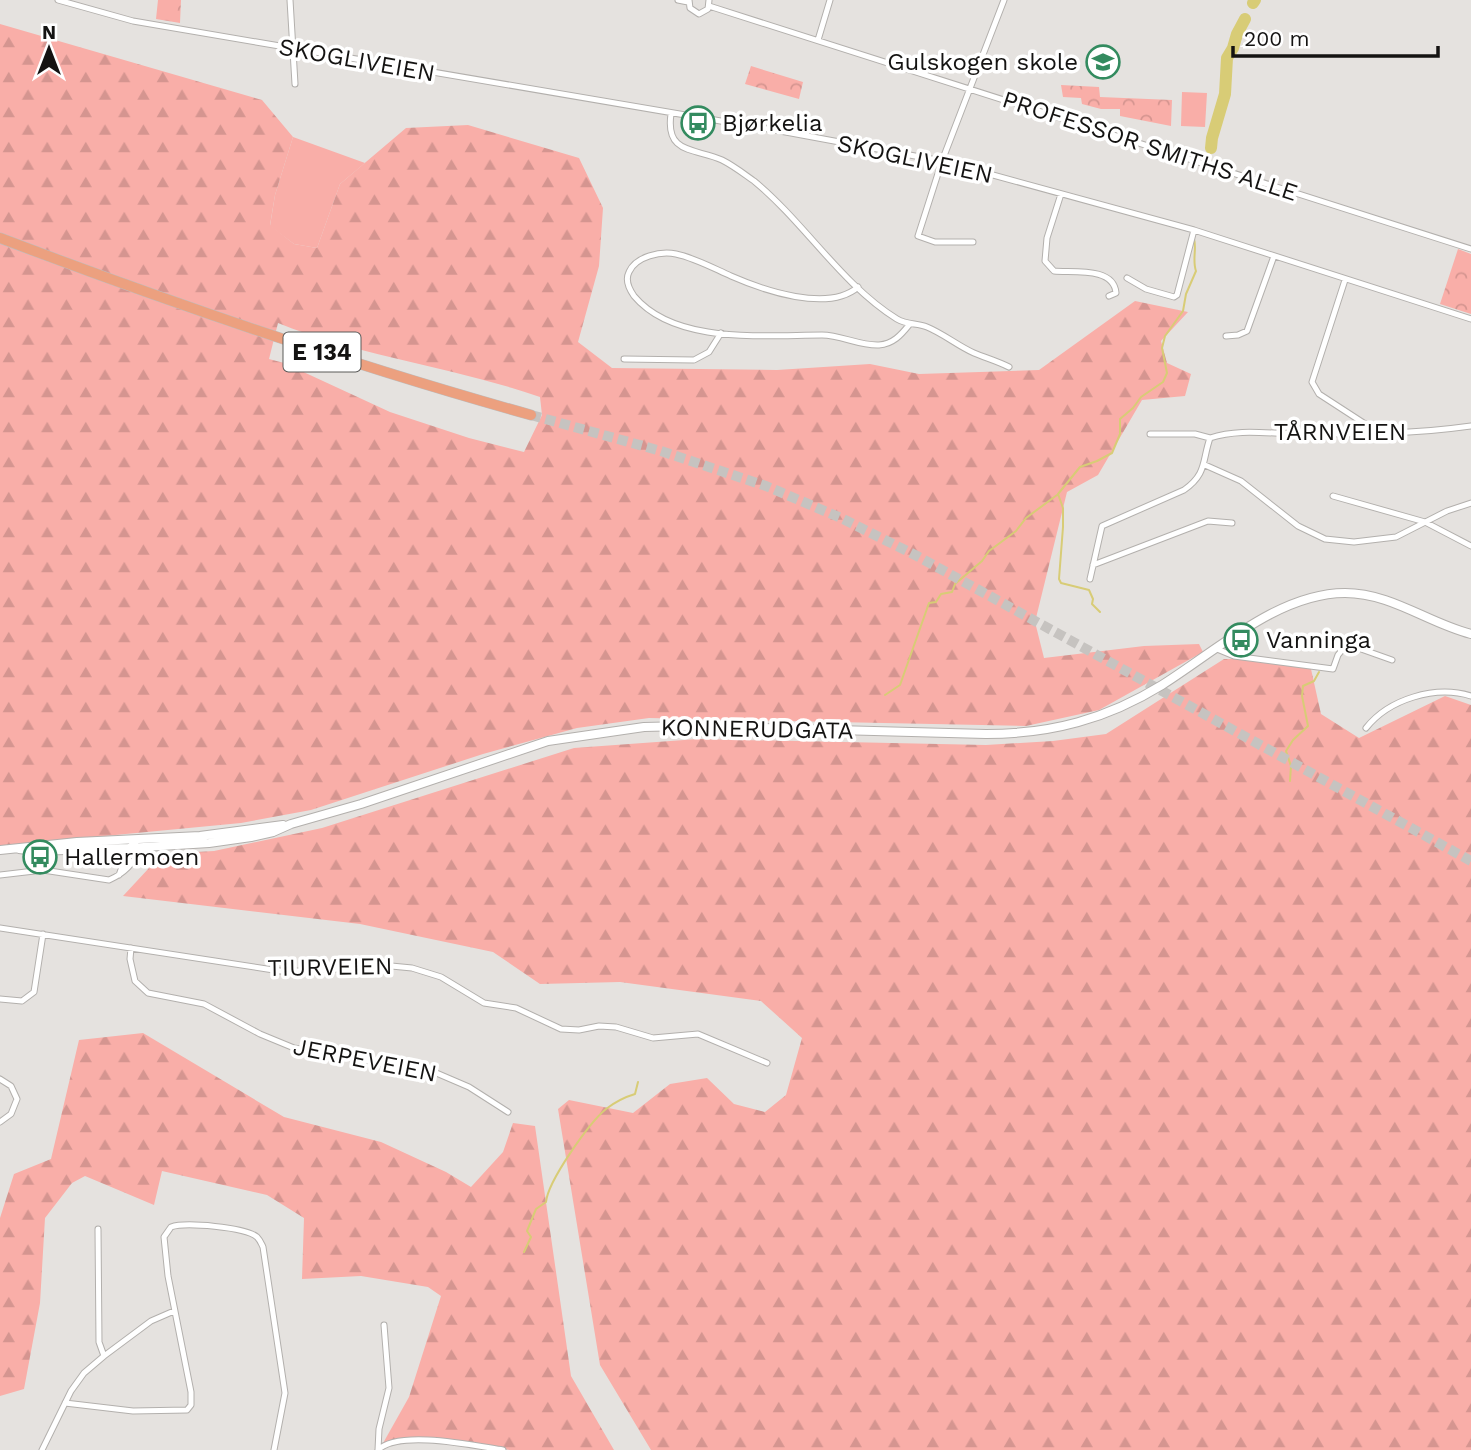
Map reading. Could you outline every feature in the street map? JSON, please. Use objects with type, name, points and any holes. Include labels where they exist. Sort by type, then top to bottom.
[{"type":"highway","name":"E 134","points":[[0,233],[89,266],[116,279]]},
{"type":"highway","name":"E 134","points":[[0,238],[86,271],[116,279],[364,366],[531,415]]},
{"type":"main road","name":"KONNERUDGATA","points":[[0,850],[77,842],[136,844],[290,824],[361,804],[527,747],[564,738],[619,730],[685,726],[996,734],[1049,730],[1096,718],[1126,705],[1280,611],[1314,598],[1343,593],[1382,599],[1471,634]]},
{"type":"main road","name":"KONNERUDGATA","points":[[19,849],[35,851],[128,848],[136,844]]},
{"type":"street","name":"SKOGLIVEIEN","points":[[58,0],[133,21],[942,162],[1194,230],[1471,319]]},
{"type":"street","points":[[290,0],[295,84]]},
{"type":"street","points":[[678,0],[689,1]]},
{"type":"street","points":[[818,40],[830,0]]},
{"type":"street","points":[[973,242],[938,243],[918,237],[942,162],[1004,0]]},
{"type":"street","name":"PROFESSOR SMITHS ALLE","points":[[689,1],[692,11],[705,12],[709,3],[1471,249]]},
{"type":"street","points":[[671,114],[670,131],[677,142],[686,150],[720,159],[766,191],[858,287],[895,318],[909,325],[925,326],[974,353],[1009,367]]},
{"type":"street","points":[[1061,194],[1050,224],[1045,261],[1054,271],[1072,270],[1110,279],[1116,286],[1116,293],[1110,296]]},
{"type":"street","points":[[1128,278],[1146,289],[1174,297],[1177,295],[1194,230]]},
{"type":"street","points":[[858,287],[840,298],[792,296],[757,286],[676,254],[647,257],[629,271],[627,280],[630,291],[645,308],[696,330],[721,334],[755,337],[824,335],[878,345],[901,336],[909,325]]},
{"type":"street","points":[[1226,336],[1247,331],[1274,256]]},
{"type":"street","points":[[1345,280],[1312,382],[1319,394],[1378,432]]},
{"type":"street","points":[[624,359],[694,360],[709,352],[721,334]]},
{"type":"street","name":"TÅRNVEIEN","points":[[1150,434],[1195,434],[1210,438],[1240,431],[1297,435],[1437,430],[1471,426]]},
{"type":"street","points":[[1090,579],[1102,526],[1184,490],[1195,482],[1205,465],[1210,438]]},
{"type":"street","points":[[1205,465],[1241,481],[1298,526],[1325,538],[1354,542],[1396,537],[1447,511],[1471,503]]},
{"type":"street","points":[[1333,496],[1425,522],[1471,546]]},
{"type":"street","points":[[1093,565],[1208,521],[1232,523]]},
{"type":"street","points":[[1217,649],[1234,656],[1333,668],[1348,643],[1392,660]]},
{"type":"street","points":[[1366,728],[1373,719],[1403,701],[1449,692],[1471,696]]},
{"type":"street","points":[[0,875],[43,870],[103,880],[113,879],[134,862],[136,844]]},
{"type":"street","points":[[119,875],[127,858],[128,848]]},
{"type":"street","name":"TIURVEIEN","points":[[0,928],[280,971],[305,972],[381,965],[412,968],[441,977],[484,1003],[516,1008],[561,1029],[579,1030],[607,1026],[653,1038],[698,1034],[767,1063]]},
{"type":"street","points":[[0,999],[22,1001],[34,992],[43,934]]},
{"type":"street","name":"JERPEVEIEN","points":[[131,948],[130,959],[135,981],[148,993],[204,1004],[260,1034],[294,1048],[434,1072],[469,1087],[508,1112]]},
{"type":"street","points":[[0,1079],[11,1086],[17,1099],[11,1114],[0,1122]]},
{"type":"street","points":[[65,1403],[133,1411],[187,1410],[191,1405],[191,1392],[174,1311],[164,1237],[171,1227],[182,1225],[234,1230],[258,1238],[266,1259],[284,1383],[284,1403],[274,1450]]},
{"type":"street","points":[[98,1229],[99,1342],[104,1356]]},
{"type":"street","points":[[42,1450],[65,1403],[84,1373],[158,1317],[174,1311]]},
{"type":"street","points":[[378,1450],[389,1378],[384,1325]]},
{"type":"street","points":[[378,1450],[390,1443],[422,1439],[503,1450]]},
{"type":"green space","points":[[158,0],[181,0],[180,23],[156,19]]},
{"type":"green space","points":[[0,24],[262,100],[293,137],[275,195],[270,225],[294,244],[317,248],[340,184],[406,128],[468,125],[579,158],[603,208],[599,266],[578,342],[612,368],[777,370],[870,364],[919,374],[1039,370],[1135,301],[1188,312],[1161,341],[1167,363],[1191,374],[1185,396],[1142,400],[1098,475],[1067,492],[1035,622],[1044,658],[1144,646],[1199,644],[1203,652],[1099,710],[1026,726],[649,718],[577,728],[483,754],[311,810],[241,823],[0,846]],"holes":[[[278,323],[310,335],[540,397],[542,415],[524,452],[469,438],[390,412],[284,363],[269,359]]]},
{"type":"green space","points":[[751,66],[803,82],[799,99],[745,84]]},
{"type":"green space","points":[[1061,85],[1099,87],[1100,97],[1172,100],[1171,126],[1120,116],[1120,109],[1101,109],[1082,104],[1081,98],[1063,97]]},
{"type":"green space","points":[[1182,92],[1207,93],[1205,127],[1181,126]]},
{"type":"green space","points":[[293,137],[365,163],[340,184],[317,248],[294,244],[270,226],[275,195]]},
{"type":"green space","points":[[1458,249],[1471,254],[1471,314],[1440,304]]},
{"type":"green space","points":[[1224,659],[1246,659],[1311,669],[1321,714],[1359,738],[1445,696],[1471,705],[1471,1450],[651,1450],[600,1365],[558,1109],[569,1100],[633,1113],[670,1084],[707,1078],[734,1104],[765,1112],[786,1095],[802,1038],[761,1001],[620,982],[540,984],[493,952],[360,924],[123,896],[162,854],[214,851],[322,828],[574,748],[698,739],[986,745],[1053,741],[1106,734]]},
{"type":"green space","points":[[143,1033],[284,1117],[381,1142],[446,1172],[471,1187],[503,1152],[513,1123],[535,1126],[571,1376],[614,1450],[511,1450],[428,1437],[412,1437],[382,1445],[409,1397],[441,1296],[428,1287],[361,1276],[302,1279],[304,1218],[267,1195],[162,1171],[154,1205],[85,1176],[72,1183],[45,1218],[40,1303],[24,1389],[0,1396],[0,1218],[14,1174],[51,1159],[79,1040]]},
{"type":"waterway","points":[[1211,148],[1225,94],[1227,58],[1245,19]]},
{"type":"waterway","points":[[1100,612],[1092,604],[1089,590],[1061,583],[1059,579],[1063,508],[1058,494],[1080,467],[1112,453],[1120,434],[1120,419],[1141,397],[1163,382],[1167,373],[1162,348],[1165,336],[1183,311],[1186,294],[1196,271],[1194,239]]},
{"type":"waterway","points":[[885,695],[900,685],[929,603],[936,602],[941,594],[952,592],[955,584],[982,561],[989,551],[1057,495]]},
{"type":"waterway","points":[[1290,781],[1291,766],[1286,751],[1308,726],[1302,696],[1303,686],[1314,681],[1319,672]]},
{"type":"waterway","points":[[524,1252],[531,1237],[527,1231],[536,1209],[546,1202],[548,1193],[570,1153],[606,1109],[635,1094],[638,1082]]},
{"type":"tunnel","points":[[531,415],[661,451],[766,486],[841,518],[917,556],[1471,861]]},
{"type":"place","name":"Gulskogen skole","points":[[1103,62]]},
{"type":"place","name":"Bjørkelia","points":[[698,123]]},
{"type":"place","name":"Vanninga","points":[[1241,640]]},
{"type":"place","name":"Hallermoen","points":[[40,857]]}]
